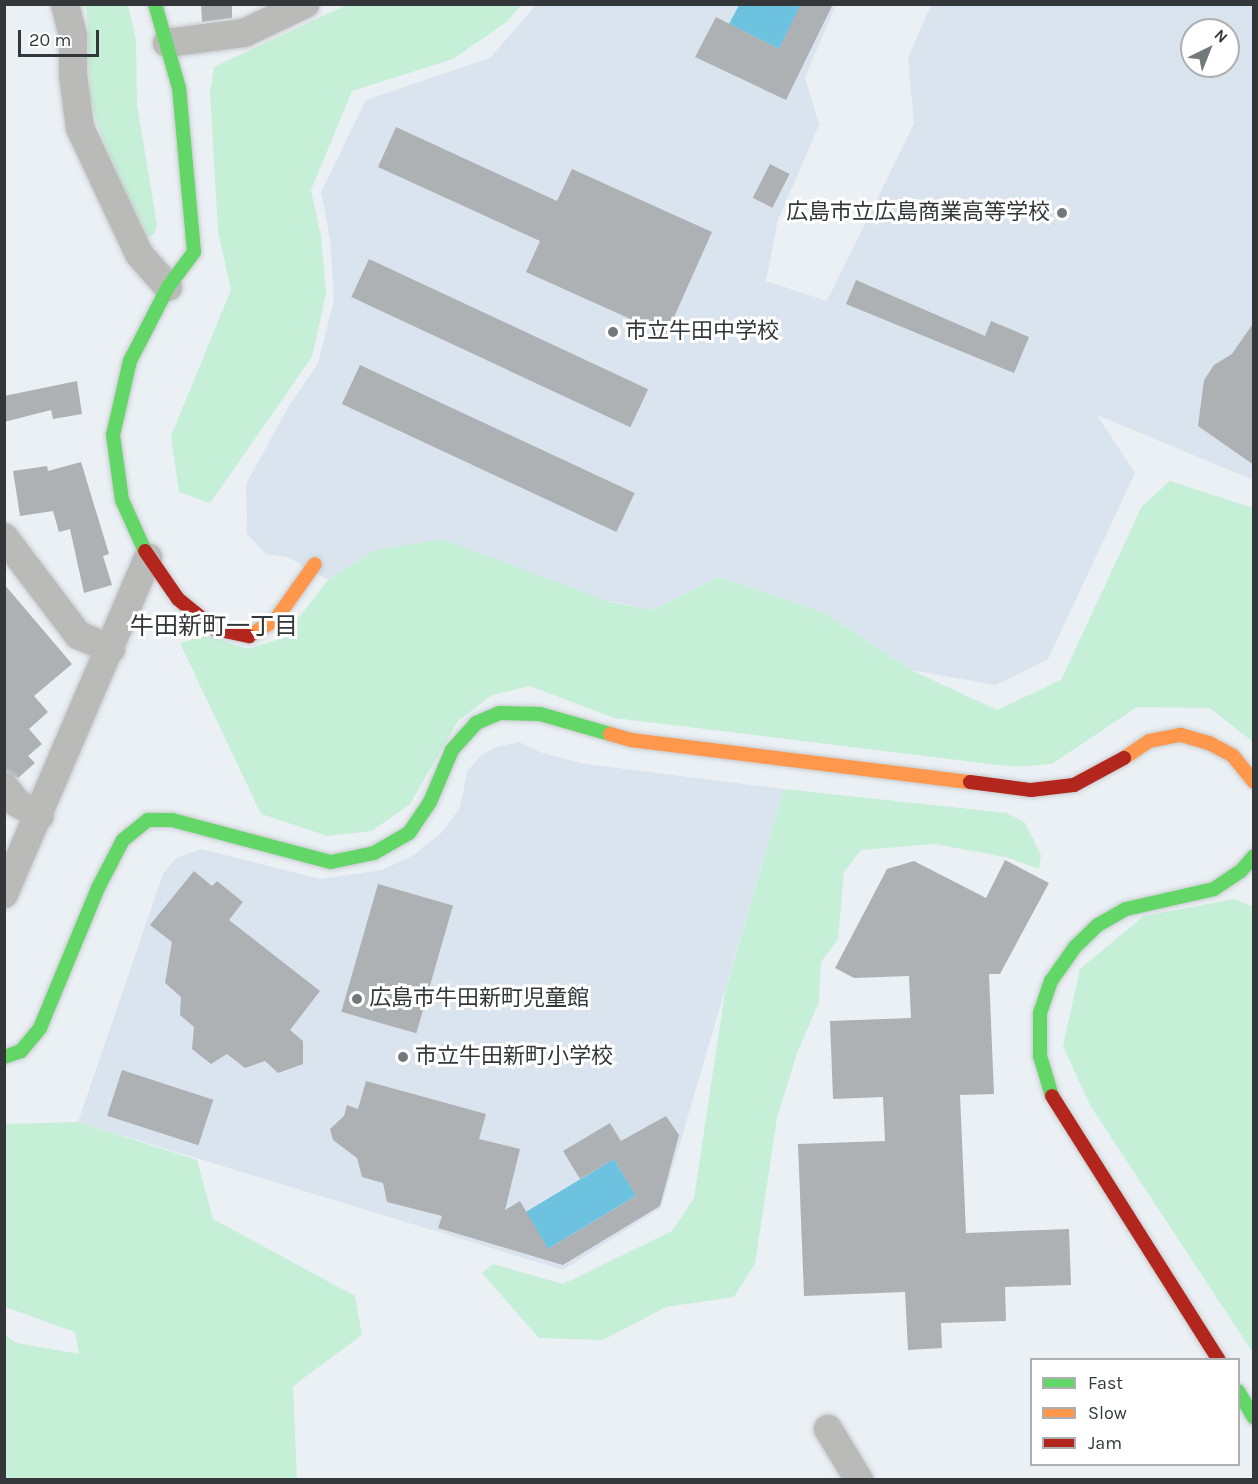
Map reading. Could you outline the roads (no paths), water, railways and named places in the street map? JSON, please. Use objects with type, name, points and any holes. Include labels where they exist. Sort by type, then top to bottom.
[{"type":"street","points":[[65,4],[73,37],[73,75],[80,128],[139,254],[168,287]]},
{"type":"street","points":[[154,4],[179,88],[194,252],[168,287],[130,361],[113,435],[122,501],[148,558],[178,599],[215,629],[247,637],[276,620],[315,564]]},
{"type":"street","points":[[167,43],[244,33],[305,4]]},
{"type":"street","points":[[4,537],[78,635],[111,649]]},
{"type":"street","points":[[4,894],[40,816],[148,558]]},
{"type":"street","points":[[4,1057],[21,1051],[40,1028],[103,878],[123,840],[148,820],[172,820],[331,862],[374,853],[409,833],[430,802],[452,750],[476,723],[499,713],[540,714],[631,740],[1031,790],[1074,785],[1105,771],[1149,741],[1181,735],[1209,743],[1233,756],[1254,782]]},
{"type":"street","points":[[4,786],[18,803],[40,816]]},
{"type":"street","points":[[1218,1358],[1049,1091],[1040,1056],[1040,1013],[1051,981],[1075,947],[1098,924],[1126,909],[1214,889],[1241,871],[1254,856]]},
{"type":"street","points":[[1240,1393],[1254,1418]]},
{"type":"street","points":[[828,1429],[859,1479]]},
{"type":"water","points":[[739,5],[801,5],[779,49],[729,24]]},
{"type":"water","points":[[614,1159],[636,1196],[548,1249],[526,1212]]},
{"type":"place","name":"広島市立広島商業高等学校","points":[[1062,213]]},
{"type":"place","name":"市立牛田中学校","points":[[613,332]]},
{"type":"place","name":"広島市牛田新町児童館","points":[[357,999]]},
{"type":"place","name":"市立牛田新町小学校","points":[[403,1057]]},
{"type":"district","name":"牛田新町一丁目","points":[[214,627]]}]
